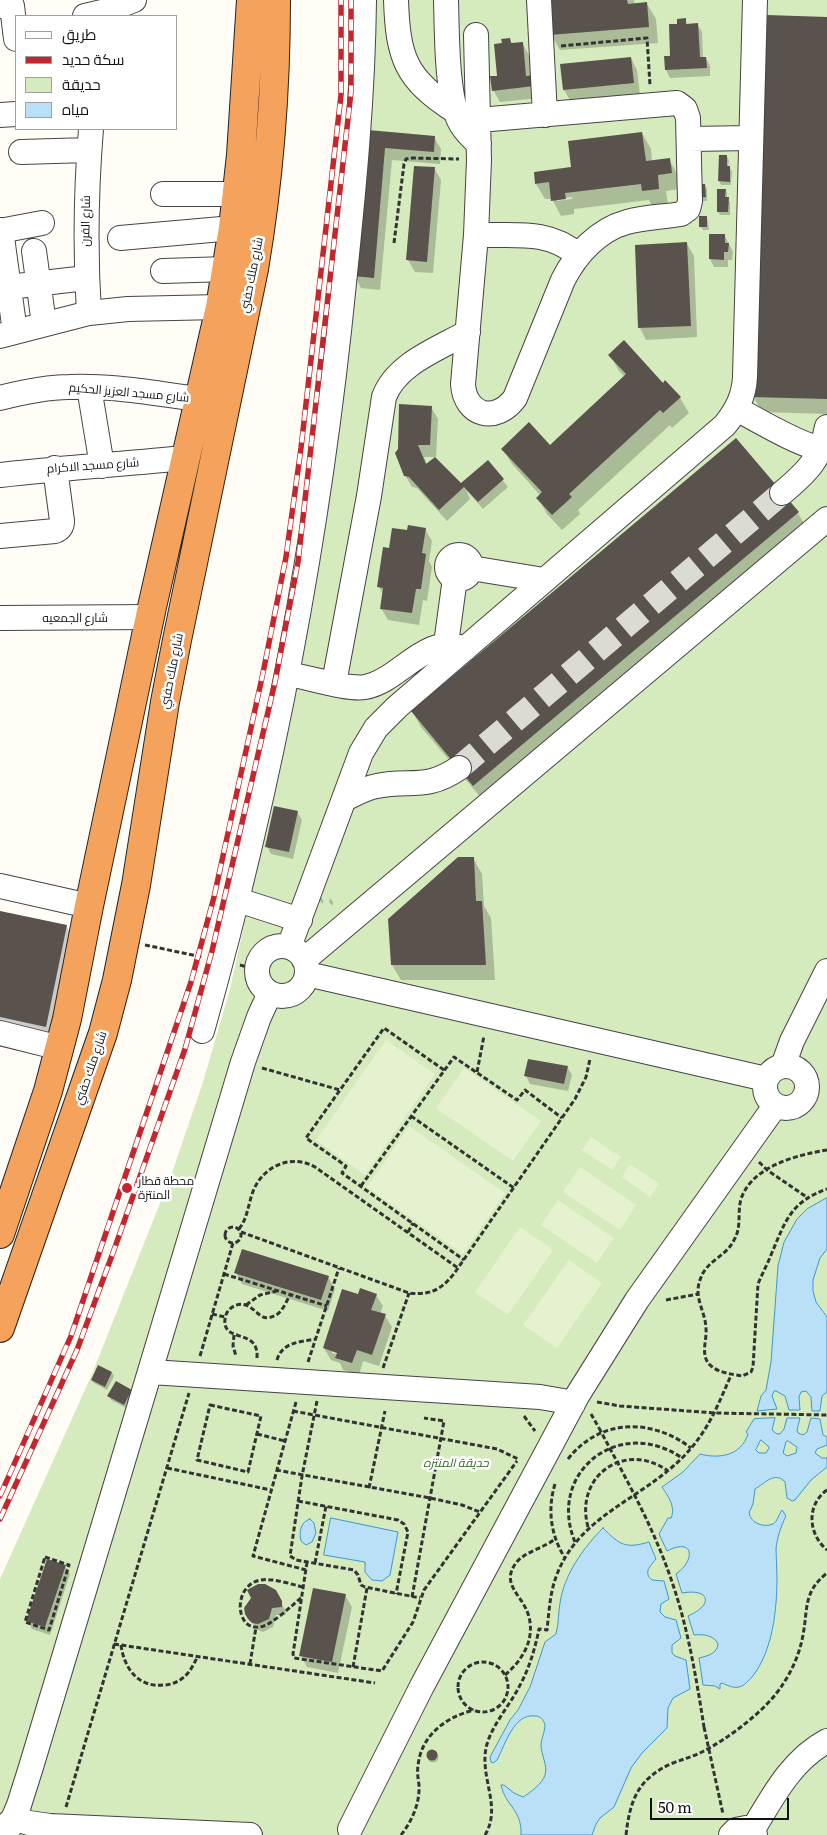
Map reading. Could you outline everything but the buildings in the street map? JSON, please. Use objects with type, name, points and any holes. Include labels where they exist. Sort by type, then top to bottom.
[{"type":"highway","name":"شارع ملك حفني","points":[[0,1234],[48,1091],[60,1048],[88,906],[150,618],[220,307],[233,228],[242,145],[253,0]]},
{"type":"highway","name":"شارع ملك حفني","points":[[0,1328],[59,1156],[84,1090],[103,1032],[117,980],[136,884],[165,702],[254,269],[263,217],[273,113],[253,0]]},
{"type":"highway","points":[[94,879],[99,889],[108,896],[119,897],[129,893],[136,884]]},
{"type":"highway","points":[[77,967],[90,957],[96,956],[107,959],[115,968],[117,980]]},
{"type":"street","points":[[95,15],[134,0]]},
{"type":"street","points":[[202,1031],[238,900],[288,674],[309,556],[340,328],[359,128],[364,0]]},
{"type":"street","points":[[396,0],[397,32],[400,49],[407,65],[428,92],[455,111]]},
{"type":"street","points":[[446,0],[449,61],[455,111],[460,123],[479,152]]},
{"type":"street","points":[[539,0],[545,115]]},
{"type":"street","points":[[755,0],[745,377],[737,409],[725,425],[544,580],[455,646],[376,728],[361,753],[300,920],[300,961],[301,987],[290,995],[270,993],[261,984],[258,970],[261,959],[276,947],[300,961],[488,1015],[593,1039],[775,1073],[790,1067],[801,1073],[817,1091],[792,1108],[780,1108],[775,1106],[767,1097],[765,1091],[775,1073],[792,1042],[827,971]]},
{"type":"street","points":[[0,6],[7,3],[12,6],[15,30]]},
{"type":"street","points":[[476,35],[479,152],[476,235],[464,395],[469,404],[477,411],[488,414],[499,413],[508,407],[515,398],[563,280],[578,255],[589,244],[613,227],[627,222],[681,214],[688,209],[690,201],[689,139],[688,113],[677,103],[479,120]]},
{"type":"street","points":[[0,45],[15,38]]},
{"type":"street","points":[[0,115],[15,114]]},
{"type":"street","points":[[689,139],[751,138]]},
{"type":"street","points":[[22,152],[90,139]]},
{"type":"street","name":"شارع الفرن","points":[[88,313],[86,216],[90,139]]},
{"type":"street","points":[[163,194],[236,194]]},
{"type":"street","points":[[42,223],[1,230],[9,287],[7,334],[88,313],[137,308],[220,307]]},
{"type":"street","points":[[120,238],[233,228]]},
{"type":"street","points":[[476,235],[542,236],[562,242],[578,255]]},
{"type":"street","points":[[34,251],[44,324]]},
{"type":"street","points":[[163,271],[227,269]]},
{"type":"street","points":[[9,287],[86,278]]},
{"type":"street","points":[[334,683],[369,496],[386,390],[390,382],[401,371],[468,332]]},
{"type":"street","points":[[90,387],[102,466]]},
{"type":"street","name":"شارع مسجد العزيز الحكيم","points":[[0,398],[49,388],[90,387],[200,399]]},
{"type":"street","points":[[737,409],[804,444],[824,450]]},
{"type":"street","points":[[782,493],[809,468],[824,450],[827,427]]},
{"type":"street","name":"شارع مسجد الاكرام","points":[[0,475],[55,468],[102,466],[185,458]]},
{"type":"street","points":[[0,536],[55,531],[59,529],[62,521],[55,468]]},
{"type":"street","points":[[300,961],[827,519]]},
{"type":"street","points":[[455,646],[463,573],[544,580]]},
{"type":"street","name":"شارع الجمعيه","points":[[0,618],[150,618]]},
{"type":"street","points":[[288,674],[356,688],[371,686],[434,647],[455,646]]},
{"type":"street","points":[[345,800],[359,791],[375,786],[430,782],[447,776],[458,768]]},
{"type":"street","points":[[0,886],[88,906]]},
{"type":"street","points":[[238,900],[300,920]]},
{"type":"street","points":[[7,1829],[30,1774],[243,1062],[270,993]]},
{"type":"street","points":[[0,1033],[60,1048]]},
{"type":"street","points":[[346,1833],[422,1686],[575,1400],[637,1300],[775,1106]]},
{"type":"street","points":[[151,1372],[575,1400]]},
{"type":"street","points":[[741,1829],[809,1753],[827,1741]]},
{"type":"street","points":[[7,1829],[29,1823],[250,1835]]},
{"type":"path","points":[[542,48],[647,38],[651,105]]},
{"type":"path","points":[[394,243],[406,159],[479,152]]},
{"type":"path","points":[[125,940],[258,970]]},
{"type":"path","points":[[477,1072],[488,1015]]},
{"type":"path","points":[[444,1070],[384,1028],[306,1138],[346,1166],[342,1172],[464,1260]]},
{"type":"path","points":[[458,1268],[315,1167],[293,1161],[285,1162],[272,1168],[260,1180],[251,1197],[240,1231],[241,1238],[238,1242],[233,1243],[226,1240],[224,1233],[228,1227],[236,1227],[240,1231],[409,1293],[425,1293],[441,1287],[448,1282],[464,1260],[582,1088],[593,1039]]},
{"type":"path","points":[[361,1186],[454,1057],[517,1100],[525,1090],[562,1118]]},
{"type":"path","points":[[243,1062],[340,1090]]},
{"type":"path","points":[[411,1116],[514,1188]]},
{"type":"path","points":[[746,1147],[766,1170],[808,1198]]},
{"type":"path","points":[[827,1150],[795,1157],[766,1170],[743,1193],[740,1202],[738,1231],[734,1240],[729,1249],[704,1271],[698,1286],[698,1294],[706,1323],[704,1354],[706,1360],[716,1369],[742,1376],[751,1372],[753,1367],[758,1284],[761,1274],[771,1255],[782,1225],[791,1213],[815,1193],[827,1189]]},
{"type":"path","points":[[408,1232],[413,1223]]},
{"type":"path","points":[[60,1826],[233,1243]]},
{"type":"path","points":[[339,1268],[316,1339],[311,1383],[314,1414],[290,1556],[292,1559],[354,1570],[358,1575],[361,1585],[367,1588],[420,1598]]},
{"type":"path","points":[[224,1274],[327,1306]]},
{"type":"path","points":[[246,1306],[260,1295],[278,1291]]},
{"type":"path","points":[[376,1387],[409,1293]]},
{"type":"path","points":[[666,1300],[698,1294]]},
{"type":"path","points":[[257,1365],[258,1354],[254,1344],[246,1337],[234,1335],[225,1326],[225,1317],[231,1308],[236,1305],[246,1306],[258,1316],[273,1317],[281,1311],[290,1295]]},
{"type":"path","points":[[212,1314],[225,1317]]},
{"type":"path","points":[[234,1335],[233,1346],[238,1363]]},
{"type":"path","points":[[276,1366],[280,1352],[287,1345],[316,1339]]},
{"type":"path","points":[[485,1835],[493,1812],[484,1763],[486,1748],[494,1728],[521,1685],[539,1629],[546,1630],[552,1588],[565,1558],[575,1542],[588,1527],[641,1491],[692,1448],[704,1433],[732,1373]]},
{"type":"path","points":[[306,1570],[253,1556],[293,1411],[311,1383]]},
{"type":"path","points":[[515,1396],[526,1421],[538,1432],[533,1439]]},
{"type":"path","points":[[575,1400],[714,1413],[827,1415]]},
{"type":"path","points":[[210,1405],[261,1416],[257,1434],[248,1472],[197,1460],[210,1405]]},
{"type":"path","points":[[293,1411],[497,1449],[518,1459]]},
{"type":"path","points":[[369,1488],[384,1411]]},
{"type":"path","points":[[412,1597],[444,1421],[424,1418]]},
{"type":"path","points":[[565,1463],[573,1453],[594,1437],[618,1428],[632,1426],[657,1429],[670,1434],[692,1448]]},
{"type":"path","points":[[599,1428],[635,1495],[659,1548],[684,1620],[696,1673],[704,1727],[716,1775],[741,1829]]},
{"type":"path","points":[[257,1434],[284,1441]]},
{"type":"path","points":[[575,1542],[568,1520],[570,1496],[579,1475],[595,1457],[615,1446],[638,1442],[662,1447],[682,1458]]},
{"type":"path","points":[[307,1562],[293,1654],[294,1658],[382,1671],[414,1622],[424,1590],[523,1452]]},
{"type":"path","points":[[588,1527],[586,1499],[594,1482],[607,1468],[633,1459],[652,1461],[668,1470]]},
{"type":"path","points":[[167,1468],[271,1490]]},
{"type":"path","points":[[276,1470],[430,1498],[462,1505],[480,1512]]},
{"type":"path","points":[[556,1481],[550,1513],[555,1539],[565,1558]]},
{"type":"path","points":[[827,1490],[818,1498],[811,1518],[815,1537],[827,1550]]},
{"type":"path","points":[[298,1501],[398,1520],[404,1524],[408,1532],[396,1594]]},
{"type":"path","points":[[315,1563],[326,1506]]},
{"type":"path","points":[[505,1675],[524,1655],[531,1629],[527,1612],[512,1586],[512,1569],[523,1556],[540,1549],[555,1539]]},
{"type":"path","points":[[45,1557],[69,1565],[49,1630],[25,1622],[45,1557]]},
{"type":"path","points":[[626,1835],[634,1796],[642,1785],[662,1768],[709,1748],[758,1714],[782,1685],[798,1652],[809,1594],[827,1573]]},
{"type":"path","points":[[302,1598],[262,1627],[256,1627],[246,1621],[240,1609],[242,1595],[250,1585],[262,1580],[303,1586]]},
{"type":"path","points":[[353,1667],[367,1588]]},
{"type":"path","points":[[250,1664],[256,1627]]},
{"type":"path","points":[[114,1644],[375,1683]]},
{"type":"path","points":[[122,1645],[124,1660],[134,1676],[146,1684],[154,1686],[170,1685],[177,1682],[190,1670],[198,1656]]},
{"type":"path","points":[[401,1835],[412,1817],[416,1806],[419,1785],[418,1764],[420,1752],[426,1740],[434,1730],[453,1717],[474,1710],[489,1711],[504,1701],[508,1688],[505,1675],[499,1667],[485,1662],[477,1662],[464,1671],[460,1678],[459,1693],[462,1700],[474,1710]]},
{"type":"path","points":[[504,1701],[510,1704]]},
{"type":"green space","name":"حديقة المنتزه","points":[[372,0],[827,0],[827,1835],[0,1835],[0,1579],[92,1374],[172,1173],[203,1082],[230,989],[261,849]]},
{"type":"green space","points":[[386,1040],[435,1074],[365,1175],[316,1140]]},
{"type":"green space","points":[[464,1068],[541,1121],[513,1161],[436,1108]]},
{"type":"green space","points":[[409,1126],[505,1193],[463,1254],[367,1187]]},
{"type":"green space","points":[[591,1137],[621,1157],[612,1170],[582,1150]]},
{"type":"green space","points":[[630,1164],[659,1184],[650,1197],[622,1177]]},
{"type":"green space","points":[[580,1167],[636,1205],[620,1230],[563,1192]]},
{"type":"green space","points":[[558,1200],[614,1238],[597,1263],[541,1225]]},
{"type":"green space","points":[[520,1227],[553,1250],[508,1315],[475,1292]]},
{"type":"green space","points":[[569,1260],[602,1283],[557,1348],[523,1325]]},
{"type":"water","points":[[827,1198],[827,1249],[820,1258],[813,1280],[813,1291],[816,1302],[827,1317],[827,1392],[822,1396],[820,1411],[812,1411],[811,1397],[806,1391],[801,1392],[799,1397],[800,1410],[789,1410],[785,1396],[774,1391],[772,1396],[777,1409],[757,1411],[761,1396],[766,1390],[771,1362],[778,1266],[784,1242],[797,1219],[807,1209]]},
{"type":"water","points":[[775,1418],[772,1430],[780,1434],[784,1429],[787,1418],[800,1418],[797,1430],[798,1433],[803,1435],[807,1432],[811,1418],[820,1419],[823,1435],[827,1437],[827,1445],[817,1449],[815,1453],[822,1458],[827,1458],[827,1467],[811,1480],[795,1500],[792,1501],[787,1498],[785,1482],[778,1478],[770,1479],[755,1489],[753,1504],[749,1513],[752,1520],[758,1524],[769,1525],[776,1522],[782,1510],[786,1516],[776,1549],[777,1589],[775,1616],[765,1655],[752,1677],[739,1687],[731,1687],[722,1683],[720,1684],[720,1689],[715,1686],[703,1685],[699,1658],[714,1652],[718,1644],[708,1636],[694,1635],[688,1616],[702,1607],[705,1603],[705,1598],[698,1593],[682,1593],[676,1574],[687,1563],[689,1552],[687,1548],[683,1547],[676,1547],[667,1551],[659,1534],[668,1518],[671,1518],[673,1510],[671,1502],[662,1487],[683,1472],[700,1454],[722,1456],[735,1451],[745,1441],[748,1434],[746,1432],[754,1419]],"holes":[[[761,1440],[769,1448],[766,1453],[759,1453],[756,1450]],[[788,1441],[797,1447],[796,1453],[787,1456],[783,1453]]]},
{"type":"water","points":[[331,1518],[398,1532],[390,1575],[382,1581],[372,1580],[365,1572],[365,1562],[324,1555]]},
{"type":"water","points":[[310,1519],[314,1523],[316,1533],[312,1542],[306,1545],[301,1541],[300,1531],[302,1525]]},
{"type":"water","points":[[603,1528],[623,1544],[634,1545],[649,1542],[656,1559],[648,1570],[648,1575],[652,1580],[664,1581],[669,1599],[661,1604],[660,1612],[665,1617],[676,1620],[681,1638],[672,1645],[672,1653],[686,1660],[690,1689],[673,1698],[668,1708],[667,1728],[642,1753],[631,1768],[614,1807],[600,1818],[592,1835],[521,1835],[519,1819],[506,1798],[501,1785],[523,1797],[541,1782],[546,1771],[541,1745],[545,1724],[541,1718],[528,1716],[521,1720],[511,1731],[497,1760],[493,1763],[490,1757],[530,1687],[545,1642],[556,1634],[562,1593],[570,1572],[588,1544]]},
{"type":"tunnel","points":[[459,768],[782,493]]},
{"type":"railway","points":[[0,1496],[71,1336],[191,982],[214,897],[263,673],[286,557],[301,448],[341,95],[341,0]]},
{"type":"railway","points":[[0,1519],[77,1350],[185,1049],[212,951],[275,682],[298,562],[351,92],[351,0]]},
{"type":"place","name":"محطة قطار المنتزة","points":[[127,1188]]}]
